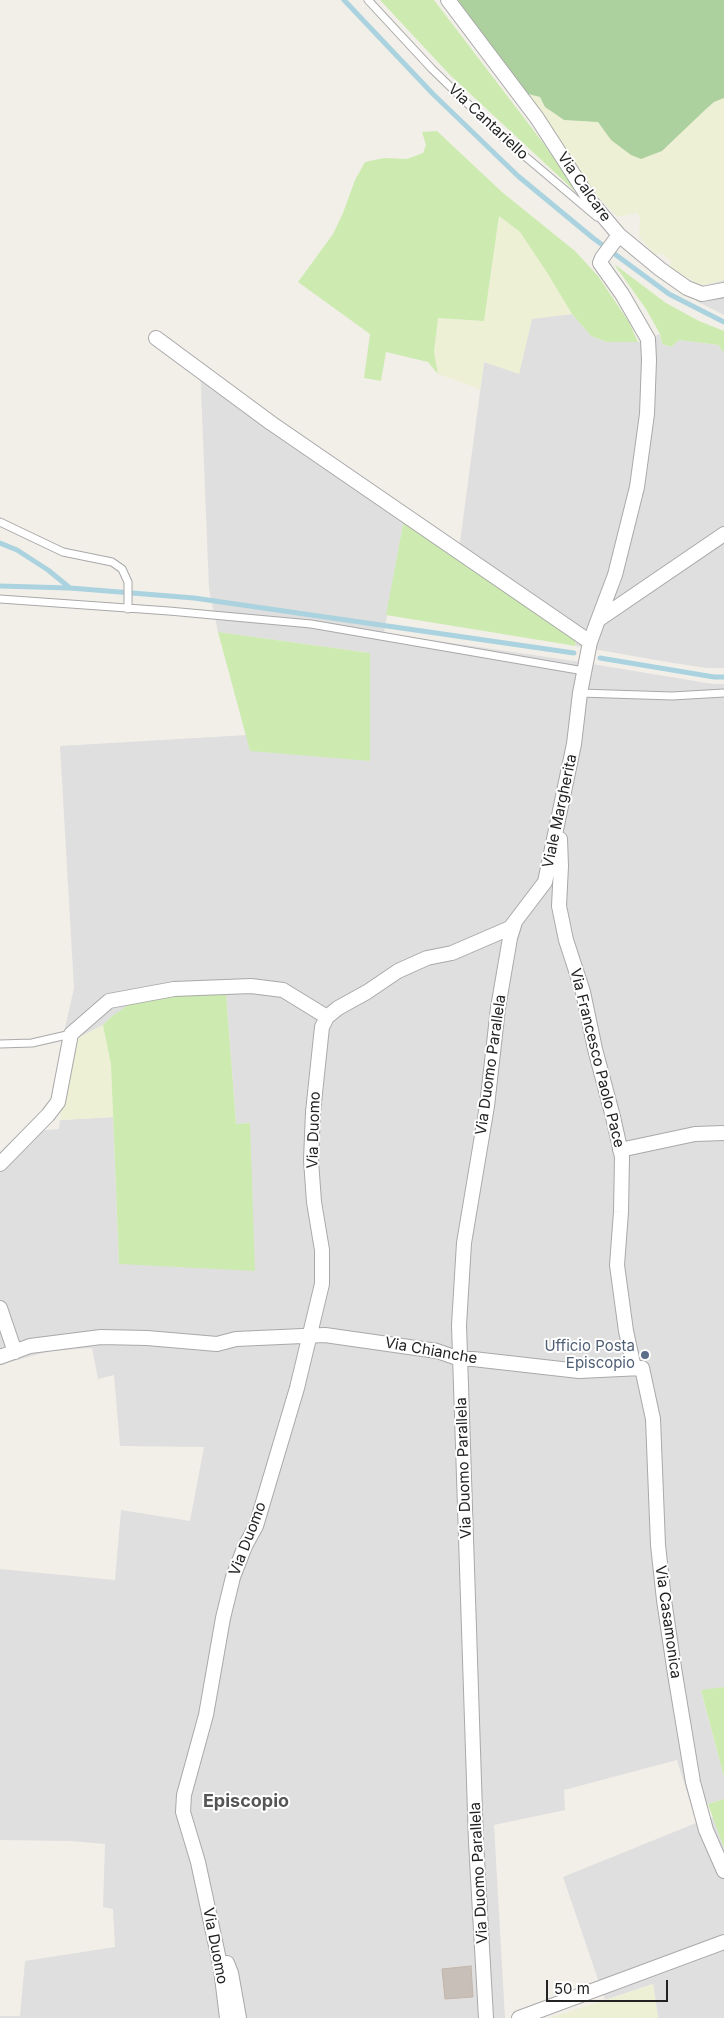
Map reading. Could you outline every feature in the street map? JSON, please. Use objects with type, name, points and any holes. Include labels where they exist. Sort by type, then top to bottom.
[{"type":"street","name":"Via Calcare","points":[[448,0],[537,118],[616,238],[603,255],[600,263],[622,294],[648,339],[647,414],[637,487],[615,575],[598,620]]},
{"type":"street","points":[[616,238],[687,288],[702,294],[724,290]]},
{"type":"street","points":[[156,338],[271,423],[590,642]]},
{"type":"street","points":[[598,620],[724,534]]},
{"type":"street","name":"Viale Margherita","points":[[325,1022],[338,1008],[367,992],[398,971],[427,958],[452,952],[510,928],[545,882],[574,744],[584,670],[590,642],[598,620]]},
{"type":"street","name":"Via Francesco Paolo Pace","points":[[561,808],[559,906],[622,1157],[621,1212],[617,1265],[626,1331],[638,1368]]},
{"type":"street","name":"Via Duomo Parallela","points":[[486,2018],[476,1842],[459,1325],[464,1243],[487,1106],[498,1008],[510,938],[515,922]]},
{"type":"street","points":[[0,1164],[48,1115],[58,1102],[72,1034],[109,1002],[174,989],[251,986],[283,990],[325,1022]]},
{"type":"street","name":"Via Duomo","points":[[227,2018],[221,1969],[198,1862],[183,1812],[184,1795],[206,1715],[223,1618],[233,1577],[245,1546],[256,1526],[297,1388],[322,1284],[322,1250],[314,1202],[311,1160],[313,1112],[325,1022]]},
{"type":"street","points":[[620,1150],[695,1134],[724,1133]]},
{"type":"street","points":[[0,1308],[15,1352]]},
{"type":"street","name":"Via Chianche","points":[[0,1357],[30,1346],[101,1337],[147,1338],[217,1344],[236,1339],[310,1334],[393,1343],[437,1351],[460,1359],[579,1371],[638,1368]]},
{"type":"street","name":"Via Casamonica","points":[[638,1368],[653,1419],[658,1545],[664,1600],[693,1782],[706,1830],[724,1871]]},
{"type":"street","points":[[519,2018],[724,1942]]},
{"type":"street","points":[[215,1943],[221,1948],[231,1973],[239,2018]]},
{"type":"lane","name":"Via Cantariello","points":[[368,0],[432,69],[501,136],[616,238]]},
{"type":"lane","points":[[0,522],[63,552],[112,562],[122,570],[128,582],[128,605]]},
{"type":"lane","points":[[0,599],[128,605],[169,611],[311,624],[584,670]]},
{"type":"lane","points":[[580,693],[672,696],[724,693]]},
{"type":"lane","points":[[0,1044],[32,1043],[72,1034]]},
{"type":"shaded area","points":[[724,280],[724,315],[696,301],[705,285]]},
{"type":"shaded area","points":[[572,314],[591,336],[607,342],[638,342],[660,334],[662,344],[670,347],[679,340],[719,345],[722,351],[724,351],[724,668],[707,668],[673,663],[576,646],[574,637],[458,557],[484,362],[519,373],[532,318]]},
{"type":"shaded area","points":[[200,364],[406,507],[384,633],[713,684],[724,684],[724,1687],[701,1691],[724,1777],[724,1799],[692,1809],[677,1760],[564,1790],[565,1810],[494,1825],[505,2018],[0,2018],[0,2016],[20,2016],[25,1961],[115,1947],[113,1909],[103,1907],[105,1844],[70,1841],[0,1840],[0,1569],[115,1580],[121,1510],[190,1521],[204,1447],[120,1446],[114,1375],[98,1379],[92,1348],[50,1351],[0,1365],[0,1155],[23,1132],[59,1129],[60,1120],[113,1117],[119,1264],[250,1123],[236,1124],[226,993],[111,1017],[103,1025],[60,1050],[74,988],[60,746],[247,735],[250,751],[370,653],[218,632],[209,589]]},
{"type":"shaded area","points":[[714,1817],[724,1848],[724,2018],[658,2018],[653,1984],[605,2000],[563,1877]]},
{"type":"green space","points":[[380,0],[434,0],[544,144],[579,195],[450,75]]},
{"type":"green space","points":[[458,0],[724,0],[724,98],[714,102],[662,151],[641,159],[631,155],[611,140],[598,122],[564,120],[545,107],[540,97],[524,93]]},
{"type":"green space","points":[[524,93],[540,97],[545,107],[564,120],[598,122],[611,140],[662,151],[714,102],[724,98],[724,280],[705,285],[698,284],[670,267],[671,261],[661,253],[656,255],[639,236],[640,218],[637,213],[618,217],[597,196]]},
{"type":"green space","points":[[437,131],[502,192],[575,251],[598,276],[629,322],[638,342],[607,342],[591,336],[572,314],[520,232],[499,216],[484,321],[438,318],[434,352],[438,374],[428,362],[386,352],[381,381],[364,378],[370,334],[298,282],[333,234],[355,180],[365,162],[384,158],[407,159],[423,153],[426,145],[422,132]]},
{"type":"green space","points":[[499,216],[520,232],[572,314],[532,319],[519,374],[484,362],[480,389],[438,374],[434,352],[438,318],[484,321]]},
{"type":"green space","points":[[614,264],[666,303],[699,321],[724,331],[724,351],[722,351],[719,345],[679,340],[671,347],[662,344],[660,334],[646,309]]},
{"type":"green space","points":[[404,519],[574,638],[576,646],[386,615]]},
{"type":"green space","points":[[218,632],[370,653],[370,761],[250,751]]},
{"type":"green space","points":[[226,993],[236,1124],[250,1123],[255,1271],[119,1264],[111,1065],[103,1025],[131,1003],[153,997]]},
{"type":"green space","points":[[103,1025],[111,1065],[113,1117],[60,1120],[69,1072],[78,1038]]},
{"type":"green space","points":[[724,1687],[724,1777],[701,1690]]},
{"type":"green space","points":[[724,1799],[724,1848],[708,1804]]},
{"type":"green space","points":[[653,1984],[658,2018],[549,2018],[605,2000]]},
{"type":"building","points":[[471,1966],[473,1997],[445,1999],[442,1969]]},
{"type":"waterway","points":[[344,0],[433,94],[518,176],[593,238],[669,294],[724,322]]},
{"type":"waterway","points":[[0,543],[17,550],[48,570],[70,588],[194,598],[574,653]]},
{"type":"waterway","points":[[0,586],[69,588]]},
{"type":"waterway","points":[[600,658],[714,677],[724,677]]},
{"type":"place","name":"Ufficio Posta Episcopio","points":[[645,1355]]},
{"type":"district","name":"Episcopio","points":[[246,1802]]}]
